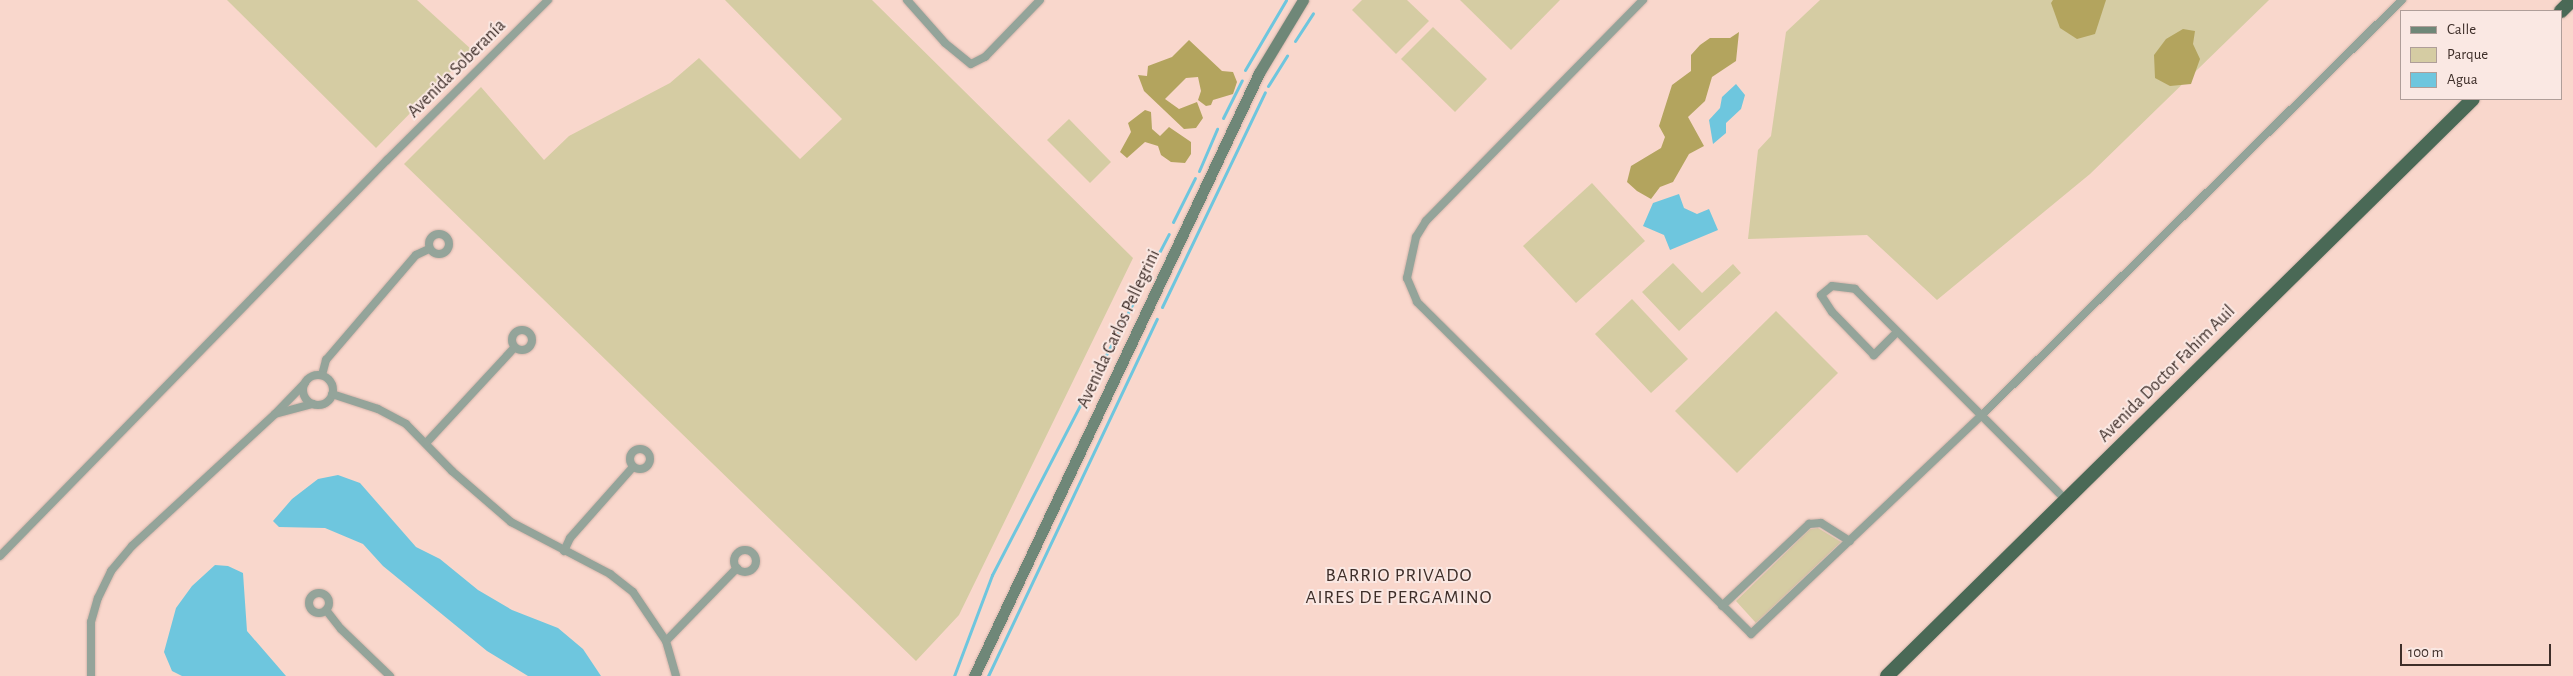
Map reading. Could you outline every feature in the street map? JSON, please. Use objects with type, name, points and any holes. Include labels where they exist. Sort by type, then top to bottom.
[{"type":"highway","points":[[2562,10],[2572,0]]},
{"type":"highway","name":"Avenida Doctor Fahim Auil","points":[[1887,676],[2472,100]]},
{"type":"main road","name":"Avenida Carlos Pellegrini","points":[[974,676],[1259,74],[1303,0]]},
{"type":"street","name":"Avenida Soberanía","points":[[0,556],[387,160],[548,0]]},
{"type":"street","points":[[907,0],[945,43],[971,64],[985,57],[1040,0]]},
{"type":"street","points":[[1642,0],[1426,221],[1416,238],[1407,278],[1417,302],[1751,634],[1982,416],[2402,0]]},
{"type":"street","points":[[322,375],[326,360],[416,255],[429,249]]},
{"type":"street","points":[[1897,332],[1874,355],[1832,312],[1821,295],[1832,286],[1855,289],[2066,500]]},
{"type":"street","points":[[428,442],[514,348]]},
{"type":"street","points":[[91,676],[88,653],[91,622],[111,571],[132,546],[275,414],[304,383],[312,376],[322,375]]},
{"type":"street","points":[[275,414],[326,402],[332,394],[332,385],[322,375]]},
{"type":"street","points":[[304,383],[303,393],[313,404]]},
{"type":"street","points":[[332,394],[378,409],[406,424],[428,442],[452,471],[511,522],[610,574],[633,592],[666,641],[676,676]]},
{"type":"street","points":[[564,551],[570,538],[633,467]]},
{"type":"street","points":[[1722,606],[1809,524],[1821,523],[1850,540]]},
{"type":"street","points":[[666,641],[737,568]]},
{"type":"street","points":[[326,610],[381,673],[390,676]]},
{"type":"green space","points":[[227,0],[417,0],[472,50],[376,148]]},
{"type":"green space","points":[[725,0],[872,0],[1133,258],[959,615],[916,661],[404,164],[481,87],[544,160],[569,136],[670,83],[699,58],[800,159],[842,119]]},
{"type":"green space","points":[[1362,0],[1407,0],[1429,21],[1396,54],[1352,10]]},
{"type":"green space","points":[[1460,0],[1560,0],[1511,50]]},
{"type":"green space","points":[[1820,0],[2269,0],[2090,174],[1937,300],[1867,235],[1748,239],[1758,150],[1771,136],[1786,32]]},
{"type":"green space","points":[[1433,27],[1487,79],[1455,112],[1401,59]]},
{"type":"green space","points":[[1069,119],[1111,162],[1090,183],[1047,140]]},
{"type":"green space","points":[[1592,183],[1645,241],[1576,303],[1523,246]]},
{"type":"green space","points":[[1673,263],[1702,293],[1733,264],[1741,273],[1679,331],[1642,292]]},
{"type":"green space","points":[[1632,299],[1688,359],[1651,393],[1595,334]]},
{"type":"green space","points":[[1776,311],[1838,373],[1737,473],[1675,411]]},
{"type":"green space","points":[[1818,528],[1841,542],[1756,623],[1736,601],[1810,529]]},
{"type":"shaded area","points":[[2053,0],[2106,0],[2095,34],[2077,39],[2060,28],[2051,3]]},
{"type":"shaded area","points":[[2183,29],[2195,31],[2193,44],[2200,59],[2191,84],[2170,86],[2155,78],[2154,55],[2166,39]]},
{"type":"shaded area","points":[[1739,32],[1736,61],[1712,77],[1705,101],[1688,117],[1704,146],[1689,154],[1673,182],[1660,187],[1651,199],[1637,191],[1627,182],[1631,166],[1661,148],[1665,137],[1659,126],[1672,85],[1691,71],[1691,55],[1710,38],[1730,38]]},
{"type":"shaded area","points":[[1189,40],[1222,71],[1233,72],[1237,82],[1233,94],[1213,100],[1211,105],[1206,106],[1198,100],[1201,91],[1198,77],[1186,78],[1165,99],[1179,109],[1197,102],[1203,118],[1196,128],[1184,129],[1144,91],[1138,75],[1147,76],[1148,66],[1172,57]]},
{"type":"shaded area","points":[[1145,110],[1151,112],[1152,129],[1160,136],[1169,127],[1191,142],[1191,154],[1185,163],[1171,162],[1161,155],[1158,146],[1145,142],[1127,158],[1120,152],[1131,132],[1128,123]]},
{"type":"water","points":[[1736,84],[1745,95],[1741,109],[1726,123],[1726,133],[1713,144],[1709,120],[1720,108],[1722,97]]},
{"type":"water","points":[[1679,194],[1684,208],[1697,214],[1709,209],[1718,230],[1670,250],[1664,235],[1643,226],[1653,203]]},
{"type":"water","points":[[338,475],[360,483],[416,547],[440,559],[478,590],[512,610],[558,628],[583,649],[601,676],[528,676],[487,651],[383,566],[363,544],[325,528],[279,527],[273,521],[292,499],[318,479]]},
{"type":"water","points":[[215,565],[228,566],[243,573],[247,631],[286,676],[182,676],[172,671],[164,652],[176,608],[192,586]]},
{"type":"waterway","points":[[1245,70],[1286,0]]},
{"type":"waterway","points":[[1295,41],[1313,13]]},
{"type":"waterway","points":[[1268,86],[1287,55]]},
{"type":"waterway","points":[[1223,118],[1242,80]]},
{"type":"waterway","points":[[1162,307],[1265,92]]},
{"type":"waterway","points":[[1199,171],[1217,129]]},
{"type":"waterway","points":[[1173,222],[1195,178]]},
{"type":"waterway","points":[[954,676],[992,575],[1169,234]]},
{"type":"waterway","points":[[988,676],[1157,319]]},
{"type":"district","name":"BARRIO PRIVADO AIRES DE PERGAMINO","points":[[1399,587]]}]
